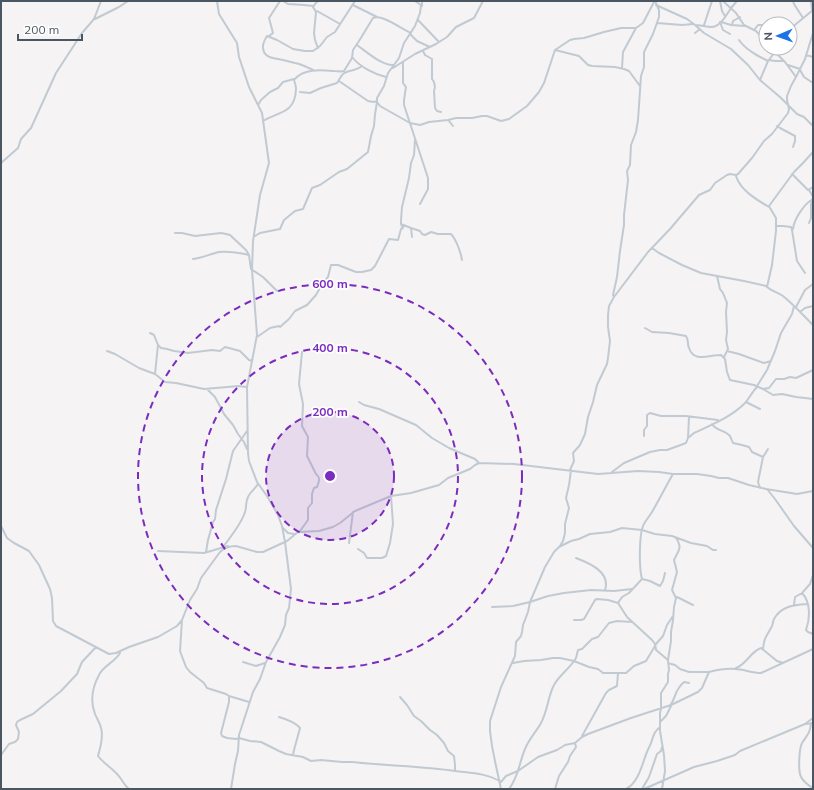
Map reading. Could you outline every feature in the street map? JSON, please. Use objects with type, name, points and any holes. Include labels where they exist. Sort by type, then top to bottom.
[{"type":"street","points":[[1,163],[18,148],[22,139],[32,126],[56,73],[82,33],[94,19],[101,1]]},
{"type":"street","points":[[94,19],[128,1]]},
{"type":"street","points":[[217,1],[219,14],[237,43],[239,57],[244,73],[262,113],[264,121],[269,163],[260,195],[254,237],[252,270],[256,338],[247,386],[248,450],[249,462],[258,484],[275,509],[282,526],[290,582],[289,608],[280,637],[266,662],[249,702],[239,738],[231,789]]},
{"type":"street","points":[[280,1],[269,18],[273,32],[266,37],[263,51],[267,56],[274,59],[299,64],[314,70],[343,72],[352,57],[352,50],[371,20],[376,17]]},
{"type":"street","points":[[283,1],[288,4],[313,6]]},
{"type":"street","points":[[313,6],[318,1]]},
{"type":"street","points":[[269,36],[292,49],[311,52],[318,48],[327,36],[335,32],[355,1]]},
{"type":"street","points":[[415,1],[421,5],[421,9]]},
{"type":"street","points":[[254,237],[260,233],[280,229],[284,220],[295,210],[303,209],[312,188],[347,169],[367,153],[374,128],[374,114],[378,95],[384,86],[386,77],[391,68],[401,54],[404,42],[418,20],[422,1]]},
{"type":"street","points":[[391,68],[439,42],[456,27],[474,18],[483,1]]},
{"type":"street","points":[[614,297],[624,225],[628,177],[627,171],[630,166],[631,145],[636,132],[641,76],[645,64],[644,52],[659,17],[659,12],[655,1]]},
{"type":"street","points":[[622,68],[623,52],[636,28],[645,21],[655,1]]},
{"type":"street","points":[[704,26],[712,1]]},
{"type":"street","points":[[722,1],[740,17],[742,23],[758,33]]},
{"type":"street","points":[[722,1],[722,11],[725,16]]},
{"type":"street","points":[[657,24],[694,24],[712,27],[720,22],[737,1]]},
{"type":"street","points":[[793,1],[803,18]]},
{"type":"street","points":[[798,23],[813,10],[811,1]]},
{"type":"street","points":[[352,5],[376,17],[388,21],[410,34],[417,41],[430,47]]},
{"type":"street","points":[[656,5],[694,24],[731,49],[748,65],[760,80],[797,114],[804,117],[813,126]]},
{"type":"street","points":[[313,6],[316,11],[340,24]]},
{"type":"street","points":[[316,11],[314,34],[315,42],[318,48]]},
{"type":"street","points":[[732,25],[733,21],[740,17]]},
{"type":"street","points":[[418,20],[439,42]]},
{"type":"street","points":[[720,22],[746,26]]},
{"type":"street","points":[[720,22],[723,30],[730,34]]},
{"type":"street","points":[[754,30],[758,25]]},
{"type":"street","points":[[339,81],[368,101],[377,102],[384,109],[410,123],[420,125],[429,122],[456,118],[472,118],[482,116],[487,116],[501,122],[515,116],[530,102],[544,83],[555,50],[566,42],[621,28],[636,28]]},
{"type":"street","points":[[695,33],[700,29]]},
{"type":"street","points":[[792,83],[797,76],[806,55],[813,33]]},
{"type":"street","points":[[739,40],[758,56],[769,60],[784,61]]},
{"type":"street","points":[[357,44],[382,62],[388,65],[394,65]]},
{"type":"street","points":[[555,50],[578,56],[592,66],[622,68],[629,71],[640,86]]},
{"type":"street","points":[[423,51],[425,55],[432,59],[432,79],[435,86],[435,108],[437,111],[442,112]]},
{"type":"street","points":[[806,55],[813,57]]},
{"type":"street","points":[[760,80],[769,60],[772,56]]},
{"type":"street","points":[[778,56],[797,76],[803,76]]},
{"type":"street","points":[[352,57],[372,72],[386,77]]},
{"type":"street","points":[[403,62],[403,83],[406,87],[404,102],[428,180],[428,189],[420,204]]},
{"type":"street","points":[[788,65],[800,69],[803,76],[813,84]]},
{"type":"street","points":[[300,92],[310,93],[333,84],[339,81],[342,75],[362,66]]},
{"type":"street","points":[[258,105],[261,100],[270,92],[278,88],[283,82],[314,70]]},
{"type":"street","points":[[502,789],[492,746],[490,724],[492,714],[501,687],[515,656],[516,642],[521,636],[530,602],[550,557],[563,541],[569,508],[566,498],[574,461],[574,453],[585,434],[597,385],[607,364],[610,341],[608,326],[609,306],[642,260],[699,195],[710,190],[715,183],[727,175],[736,175],[740,173],[764,141],[788,114],[787,96],[794,79],[793,72]]},
{"type":"street","points":[[264,121],[286,110],[292,104],[296,88],[294,82],[295,78]]},
{"type":"street","points":[[448,120],[453,126]]},
{"type":"street","points":[[777,126],[796,136],[793,147]]},
{"type":"street","points":[[256,338],[270,328],[279,327],[289,319],[295,311],[307,305],[328,277],[331,265],[338,265],[356,272],[371,270],[375,266],[389,239],[398,240],[401,229],[403,228],[401,224],[402,207],[414,155],[415,139]]},
{"type":"street","points":[[769,207],[792,174],[813,152]]},
{"type":"street","points":[[792,174],[812,194],[811,218],[809,223]]},
{"type":"street","points":[[736,175],[740,184],[754,198],[769,207],[776,216],[775,246],[767,287]]},
{"type":"street","points":[[809,190],[813,186]]},
{"type":"street","points":[[805,273],[797,261],[792,230],[793,225],[801,211],[812,199]]},
{"type":"street","points":[[401,224],[420,231],[424,235],[431,232],[438,234],[451,234],[454,237],[462,260]]},
{"type":"street","points":[[776,226],[788,226],[792,230]]},
{"type":"street","points":[[411,228],[412,237]]},
{"type":"street","points":[[175,233],[195,236],[221,233],[226,234],[236,240],[246,250],[252,270],[263,277],[278,291]]},
{"type":"street","points":[[652,248],[659,253],[701,273],[767,287],[781,295],[795,306],[813,325]]},
{"type":"street","points":[[193,259],[220,252],[248,255]]},
{"type":"street","points":[[717,276],[720,289],[723,292],[727,302],[726,340],[728,349],[724,357]]},
{"type":"street","points":[[611,473],[619,466],[630,460],[650,452],[667,450],[684,444],[694,433],[736,411],[746,402],[767,370],[781,333],[795,306],[800,302],[808,287],[813,284]]},
{"type":"street","points":[[800,312],[805,308],[813,306]]},
{"type":"street","points":[[645,328],[652,332],[686,336],[688,339],[689,348],[696,356],[703,357],[719,354],[724,357],[726,361],[726,372],[730,379],[757,386],[773,395],[782,394],[813,399]]},
{"type":"street","points":[[150,333],[154,334],[158,346],[155,374]]},
{"type":"street","points":[[158,346],[160,348],[188,353],[212,350],[220,351],[224,347],[240,350],[249,360],[252,361]]},
{"type":"street","points":[[157,354],[162,348]]},
{"type":"street","points":[[106,351],[115,354],[139,368],[155,374],[165,382],[207,389],[247,386]]},
{"type":"street","points":[[727,351],[764,363],[771,361]]},
{"type":"street","points":[[300,532],[308,520],[308,508],[312,503],[312,494],[314,488],[317,487],[319,478],[306,456],[308,437],[302,426],[304,414],[299,384],[302,352]]},
{"type":"street","points":[[763,389],[770,387],[776,379],[790,377],[796,378],[813,370]]},
{"type":"street","points":[[207,389],[215,398],[248,450]]},
{"type":"street","points":[[360,402],[363,405],[379,409],[416,426],[445,446],[475,459],[479,463]]},
{"type":"street","points":[[746,402],[760,409]]},
{"type":"street","points":[[644,436],[644,430],[647,426],[649,413],[661,416],[719,420]]},
{"type":"street","points":[[688,417],[688,438]]},
{"type":"street","points":[[712,424],[714,428],[728,434],[733,443],[749,447],[752,452],[763,457]]},
{"type":"street","points":[[206,552],[233,451],[248,430]]},
{"type":"street","points":[[760,488],[758,482],[763,457],[768,449]]},
{"type":"street","points":[[158,551],[206,552],[223,547],[236,546],[260,552],[285,542],[300,532],[319,531],[333,527],[353,512],[391,496],[439,485],[448,478],[470,469],[479,463],[514,464],[598,474],[638,470],[673,474],[693,474],[728,478],[760,488],[797,494],[813,491]]},
{"type":"street","points":[[642,579],[640,566],[643,524],[651,513],[673,474]]},
{"type":"street","points":[[223,547],[245,513],[245,504],[248,496],[258,484]]},
{"type":"street","points":[[766,489],[813,548]]},
{"type":"street","points":[[358,549],[364,553],[365,557],[367,558],[382,558],[386,556],[393,524],[391,496]]},
{"type":"street","points":[[349,543],[353,512]]},
{"type":"street","points":[[1,526],[7,538],[29,551],[39,565],[51,594],[53,621],[56,626],[96,647],[108,653],[116,653],[158,637],[177,626],[182,620]]},
{"type":"street","points":[[282,526],[287,532],[296,534]]},
{"type":"street","points":[[559,547],[593,533],[610,532],[622,528],[670,535],[716,550]]},
{"type":"street","points":[[676,537],[680,549],[674,561],[678,572],[672,590],[679,599],[693,605]]},
{"type":"street","points":[[231,546],[220,552],[201,578],[197,589],[192,595],[182,620],[180,647],[184,664],[190,672],[204,683],[207,688],[249,702]]},
{"type":"street","points":[[576,558],[594,565],[598,569],[605,580],[605,591]]},
{"type":"street","points":[[642,579],[660,586],[664,581],[665,574]]},
{"type":"street","points":[[794,605],[795,597],[801,595],[810,584],[813,575]]},
{"type":"street","points":[[618,603],[622,597],[629,593],[642,579]]},
{"type":"street","points":[[492,607],[513,606],[564,593],[591,590],[614,591],[632,589]]},
{"type":"street","points":[[802,593],[808,604],[809,616],[806,630],[813,634]]},
{"type":"street","points":[[662,789],[665,771],[660,731],[661,693],[668,682],[671,629],[676,596]]},
{"type":"street","points":[[574,620],[581,620],[584,618],[597,599],[618,603],[627,617],[652,640],[657,650],[668,662],[678,668],[694,672],[735,669],[761,673],[813,649]]},
{"type":"street","points":[[763,649],[764,641],[777,616],[783,609],[794,605],[808,604]]},
{"type":"street","points":[[512,664],[524,661],[560,658],[598,669],[603,673],[627,673],[634,666],[644,663],[648,659],[656,643],[663,636],[667,625],[673,616]]},
{"type":"street","points":[[509,789],[518,772],[520,760],[525,748],[542,721],[553,686],[570,667],[576,658],[578,650],[582,649],[592,639],[598,637],[609,623],[618,620],[632,622]]},
{"type":"street","points":[[1,755],[9,744],[16,742],[18,739],[19,732],[16,725],[17,722],[33,714],[62,691],[77,674],[82,662],[96,647]]},
{"type":"street","points":[[763,649],[777,661],[783,663]]},
{"type":"street","points":[[735,669],[744,664],[755,651],[763,649]]},
{"type":"street","points":[[120,651],[118,655],[99,674],[92,697],[92,702],[95,714],[102,729],[102,739],[98,756],[118,774],[129,789]]},
{"type":"street","points":[[243,662],[256,666],[266,662]]},
{"type":"street","points":[[582,737],[671,705],[700,690],[709,672]]},
{"type":"street","points":[[555,789],[559,776],[576,747],[576,743],[582,737],[606,693],[617,686],[618,673]]},
{"type":"street","points":[[660,723],[666,716],[678,688],[684,682],[690,683]]},
{"type":"street","points":[[229,696],[230,701],[221,733],[221,735],[227,738],[239,738],[261,742],[279,751],[303,757],[310,761],[325,760],[426,767],[491,776],[500,782]]},
{"type":"street","points":[[400,697],[407,704],[414,716],[437,735],[444,743],[448,751],[454,756],[455,771]]},
{"type":"street","points":[[656,710],[660,714]]},
{"type":"street","points":[[279,717],[296,724],[300,728],[293,755]]},
{"type":"street","points":[[643,789],[663,782],[694,767],[717,761],[735,754],[805,724],[813,718]]},
{"type":"street","points":[[805,724],[812,723],[809,733],[800,748],[800,776],[813,788]]},
{"type":"street","points":[[626,789],[630,787],[635,780],[644,761],[653,734],[660,727]]},
{"type":"street","points":[[500,782],[506,776],[518,772],[538,757],[557,750],[565,745],[576,743]]},
{"type":"street","points":[[643,789],[657,754],[661,751],[662,747]]}]
